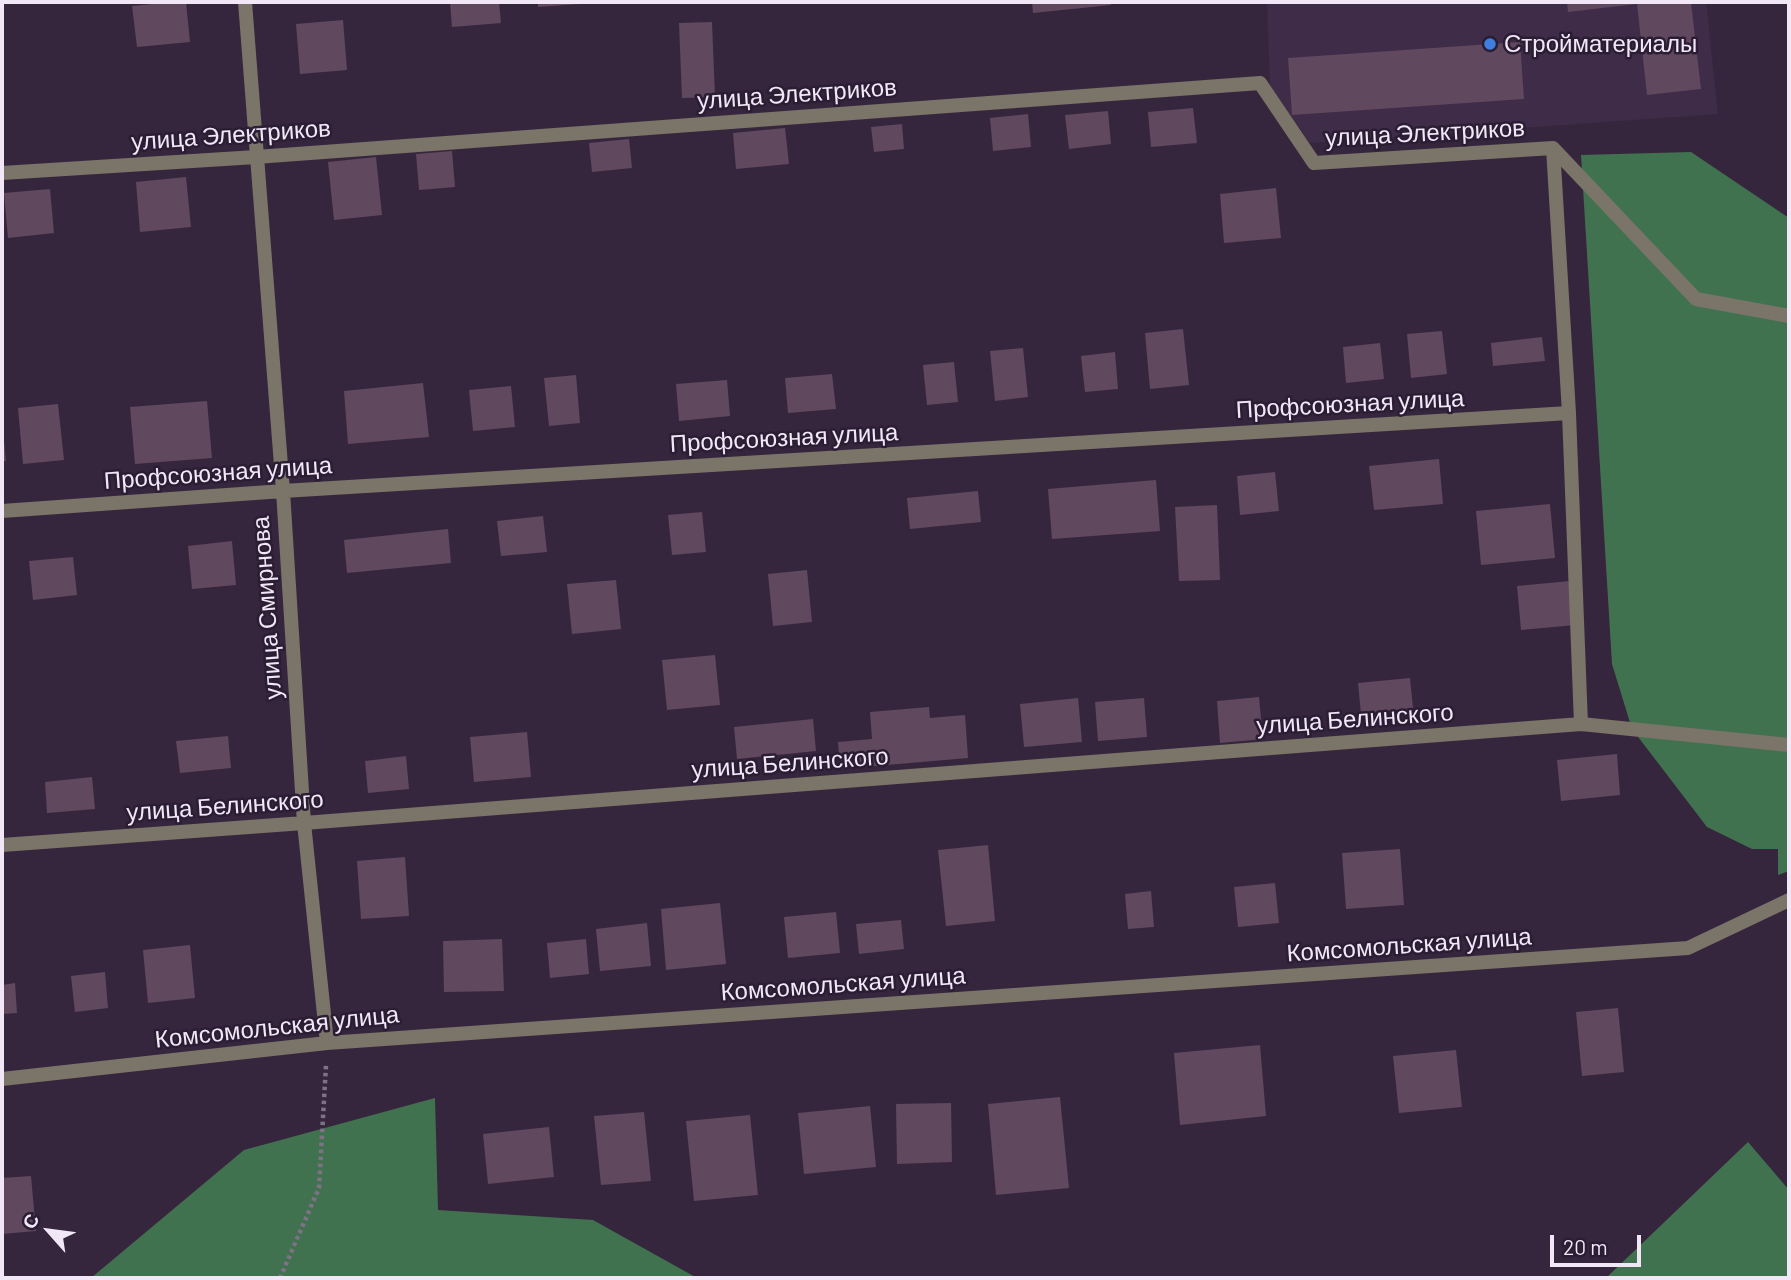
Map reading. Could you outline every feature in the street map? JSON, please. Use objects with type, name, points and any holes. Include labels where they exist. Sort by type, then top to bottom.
[{"type":"street","name":"улица Смирнова","points":[[245,2],[283,491],[304,824],[327,1043]]},
{"type":"street","name":"улица Электриков","points":[[2,173],[256,157],[1260,83],[1314,163],[1553,148]]},
{"type":"street","points":[[1553,148],[1696,299],[1789,316]]},
{"type":"street","points":[[1553,148],[1569,413],[1581,724]]},
{"type":"street","name":"Профсоюзная улица","points":[[2,511],[283,491],[1569,413]]},
{"type":"street","name":"улица Белинского","points":[[2,845],[304,824],[1581,724],[1789,746]]},
{"type":"street","name":"Комсомольская улица","points":[[2,1079],[327,1043],[1688,948],[1789,900]]},
{"type":"path","points":[[280,1278],[319,1188],[327,1043]]},
{"type":"shaded area","name":"Стройматериалы","points":[[1267,2],[1706,2],[1718,114],[1310,143],[1270,86]]},
{"type":"green space","points":[[1691,152],[1789,218],[1789,871],[1778,875],[1778,849],[1752,849],[1707,827],[1632,729],[1612,664],[1581,155]]},
{"type":"green space","points":[[435,1098],[438,1210],[593,1220],[697,1278],[91,1278],[244,1150]]},
{"type":"green space","points":[[1748,1142],[1789,1190],[1789,1278],[1606,1278]]},
{"type":"building","points":[[186,2],[190,42],[137,47],[132,6]]},
{"type":"building","points":[[450,2],[499,2],[501,23],[452,27]]},
{"type":"building","points":[[538,2],[580,2],[580,4],[538,7]]},
{"type":"building","points":[[1032,2],[1111,2],[1111,5],[1033,13]]},
{"type":"building","points":[[1567,2],[1691,2],[1701,89],[1647,95],[1637,4],[1568,12]]},
{"type":"building","points":[[343,20],[347,70],[300,74],[296,24]]},
{"type":"building","points":[[712,22],[715,97],[682,98],[679,23]]},
{"type":"building","points":[[1520,42],[1524,99],[1292,115],[1288,58]]},
{"type":"building","points":[[1193,108],[1197,143],[1151,147],[1148,112]]},
{"type":"building","points":[[1108,111],[1111,144],[1069,149],[1065,115]]},
{"type":"building","points":[[1028,114],[1031,147],[993,151],[990,118]]},
{"type":"building","points":[[902,124],[904,149],[874,152],[871,127]]},
{"type":"building","points":[[785,128],[789,164],[736,169],[733,133]]},
{"type":"building","points":[[629,139],[632,168],[592,172],[589,143]]},
{"type":"building","points":[[452,151],[455,187],[419,190],[416,154]]},
{"type":"building","points":[[376,157],[382,215],[334,220],[328,162]]},
{"type":"building","points":[[186,177],[191,227],[140,232],[136,182]]},
{"type":"building","points":[[1276,188],[1281,238],[1224,243],[1220,194]]},
{"type":"building","points":[[50,189],[54,233],[8,238],[4,193]]},
{"type":"building","points":[[1183,329],[1189,385],[1150,389],[1145,333]]},
{"type":"building","points":[[1442,331],[1447,374],[1411,378],[1407,334]]},
{"type":"building","points":[[1542,337],[1545,361],[1493,366],[1491,343]]},
{"type":"building","points":[[1380,343],[1384,379],[1346,383],[1343,347]]},
{"type":"building","points":[[1023,348],[1028,397],[995,401],[990,351]]},
{"type":"building","points":[[1115,352],[1118,389],[1085,392],[1081,356]]},
{"type":"building","points":[[954,362],[958,402],[927,405],[923,365]]},
{"type":"building","points":[[832,374],[836,409],[788,413],[785,378]]},
{"type":"building","points":[[576,375],[580,423],[549,426],[544,378]]},
{"type":"building","points":[[727,380],[730,416],[679,421],[676,384]]},
{"type":"building","points":[[423,383],[429,437],[348,444],[344,391]]},
{"type":"building","points":[[511,386],[515,427],[473,431],[469,390]]},
{"type":"building","points":[[207,401],[212,458],[135,464],[130,407]]},
{"type":"building","points":[[58,404],[64,460],[23,464],[18,408]]},
{"type":"building","points":[[4,440],[6,461],[2,461]]},
{"type":"building","points":[[1439,459],[1443,504],[1374,510],[1369,466]]},
{"type":"building","points":[[1275,472],[1279,511],[1240,515],[1237,476]]},
{"type":"building","points":[[1156,480],[1160,531],[1052,539],[1048,489]]},
{"type":"building","points":[[978,491],[981,522],[910,529],[907,498]]},
{"type":"building","points":[[1550,504],[1555,558],[1481,565],[1476,511]]},
{"type":"building","points":[[1217,505],[1220,580],[1179,581],[1175,507]]},
{"type":"building","points":[[702,512],[706,552],[672,555],[668,515]]},
{"type":"building","points":[[543,516],[547,552],[501,556],[497,521]]},
{"type":"building","points":[[448,529],[451,563],[347,573],[344,540]]},
{"type":"building","points":[[232,541],[236,585],[192,589],[188,546]]},
{"type":"building","points":[[73,557],[77,595],[33,600],[29,561]]},
{"type":"building","points":[[807,570],[812,622],[773,626],[768,574]]},
{"type":"building","points":[[616,580],[621,629],[572,634],[567,584]]},
{"type":"building","points":[[1570,581],[1575,625],[1521,630],[1517,586]]},
{"type":"building","points":[[715,655],[720,705],[667,710],[662,660]]},
{"type":"building","points":[[1410,678],[1413,708],[1361,714],[1358,683]]},
{"type":"building","points":[[1259,697],[1263,739],[1220,743],[1217,701]]},
{"type":"building","points":[[1078,698],[1082,742],[1024,747],[1020,704]]},
{"type":"building","points":[[1144,698],[1147,737],[1098,741],[1095,702]]},
{"type":"building","points":[[929,707],[930,718],[965,715],[968,758],[840,769],[838,742],[872,739],[870,712]]},
{"type":"building","points":[[813,719],[816,751],[737,759],[734,727]]},
{"type":"building","points":[[527,732],[531,777],[474,782],[470,737]]},
{"type":"building","points":[[228,736],[231,768],[180,773],[176,741]]},
{"type":"building","points":[[1617,754],[1620,795],[1561,801],[1557,760]]},
{"type":"building","points":[[406,756],[409,789],[368,793],[365,761]]},
{"type":"building","points":[[92,777],[95,809],[47,813],[45,782]]},
{"type":"building","points":[[988,845],[995,921],[946,926],[938,850]]},
{"type":"building","points":[[1400,849],[1404,905],[1346,909],[1342,853]]},
{"type":"building","points":[[405,857],[409,916],[361,919],[357,861]]},
{"type":"building","points":[[1275,883],[1279,923],[1238,927],[1234,887]]},
{"type":"building","points":[[1151,891],[1154,927],[1128,929],[1125,894]]},
{"type":"building","points":[[720,903],[726,964],[666,970],[661,909]]},
{"type":"building","points":[[836,912],[840,953],[788,958],[784,917]]},
{"type":"building","points":[[901,920],[904,949],[859,954],[856,924]]},
{"type":"building","points":[[647,923],[651,966],[600,971],[596,929]]},
{"type":"building","points":[[502,939],[504,991],[444,992],[443,941]]},
{"type":"building","points":[[586,939],[589,974],[550,978],[547,943]]},
{"type":"building","points":[[190,945],[195,998],[148,1003],[143,950]]},
{"type":"building","points":[[105,972],[108,1008],[75,1012],[71,976]]},
{"type":"building","points":[[15,983],[17,1013],[2,1014],[2,985]]},
{"type":"building","points":[[1618,1008],[1624,1072],[1582,1076],[1576,1012]]},
{"type":"building","points":[[1260,1045],[1266,1116],[1180,1125],[1174,1053]]},
{"type":"building","points":[[1456,1050],[1462,1107],[1399,1113],[1393,1056]]},
{"type":"building","points":[[1060,1097],[1069,1188],[996,1195],[988,1104]]},
{"type":"building","points":[[951,1103],[952,1162],[897,1164],[896,1104]]},
{"type":"building","points":[[870,1106],[876,1167],[804,1174],[798,1113]]},
{"type":"building","points":[[644,1112],[651,1181],[601,1185],[594,1116]]},
{"type":"building","points":[[750,1115],[758,1195],[694,1201],[686,1121]]},
{"type":"building","points":[[549,1127],[554,1177],[488,1184],[483,1134]]},
{"type":"building","points":[[31,1176],[36,1231],[2,1234],[2,1178]]},
{"type":"place","name":"Стройматериалы","points":[[1490,44]]}]
